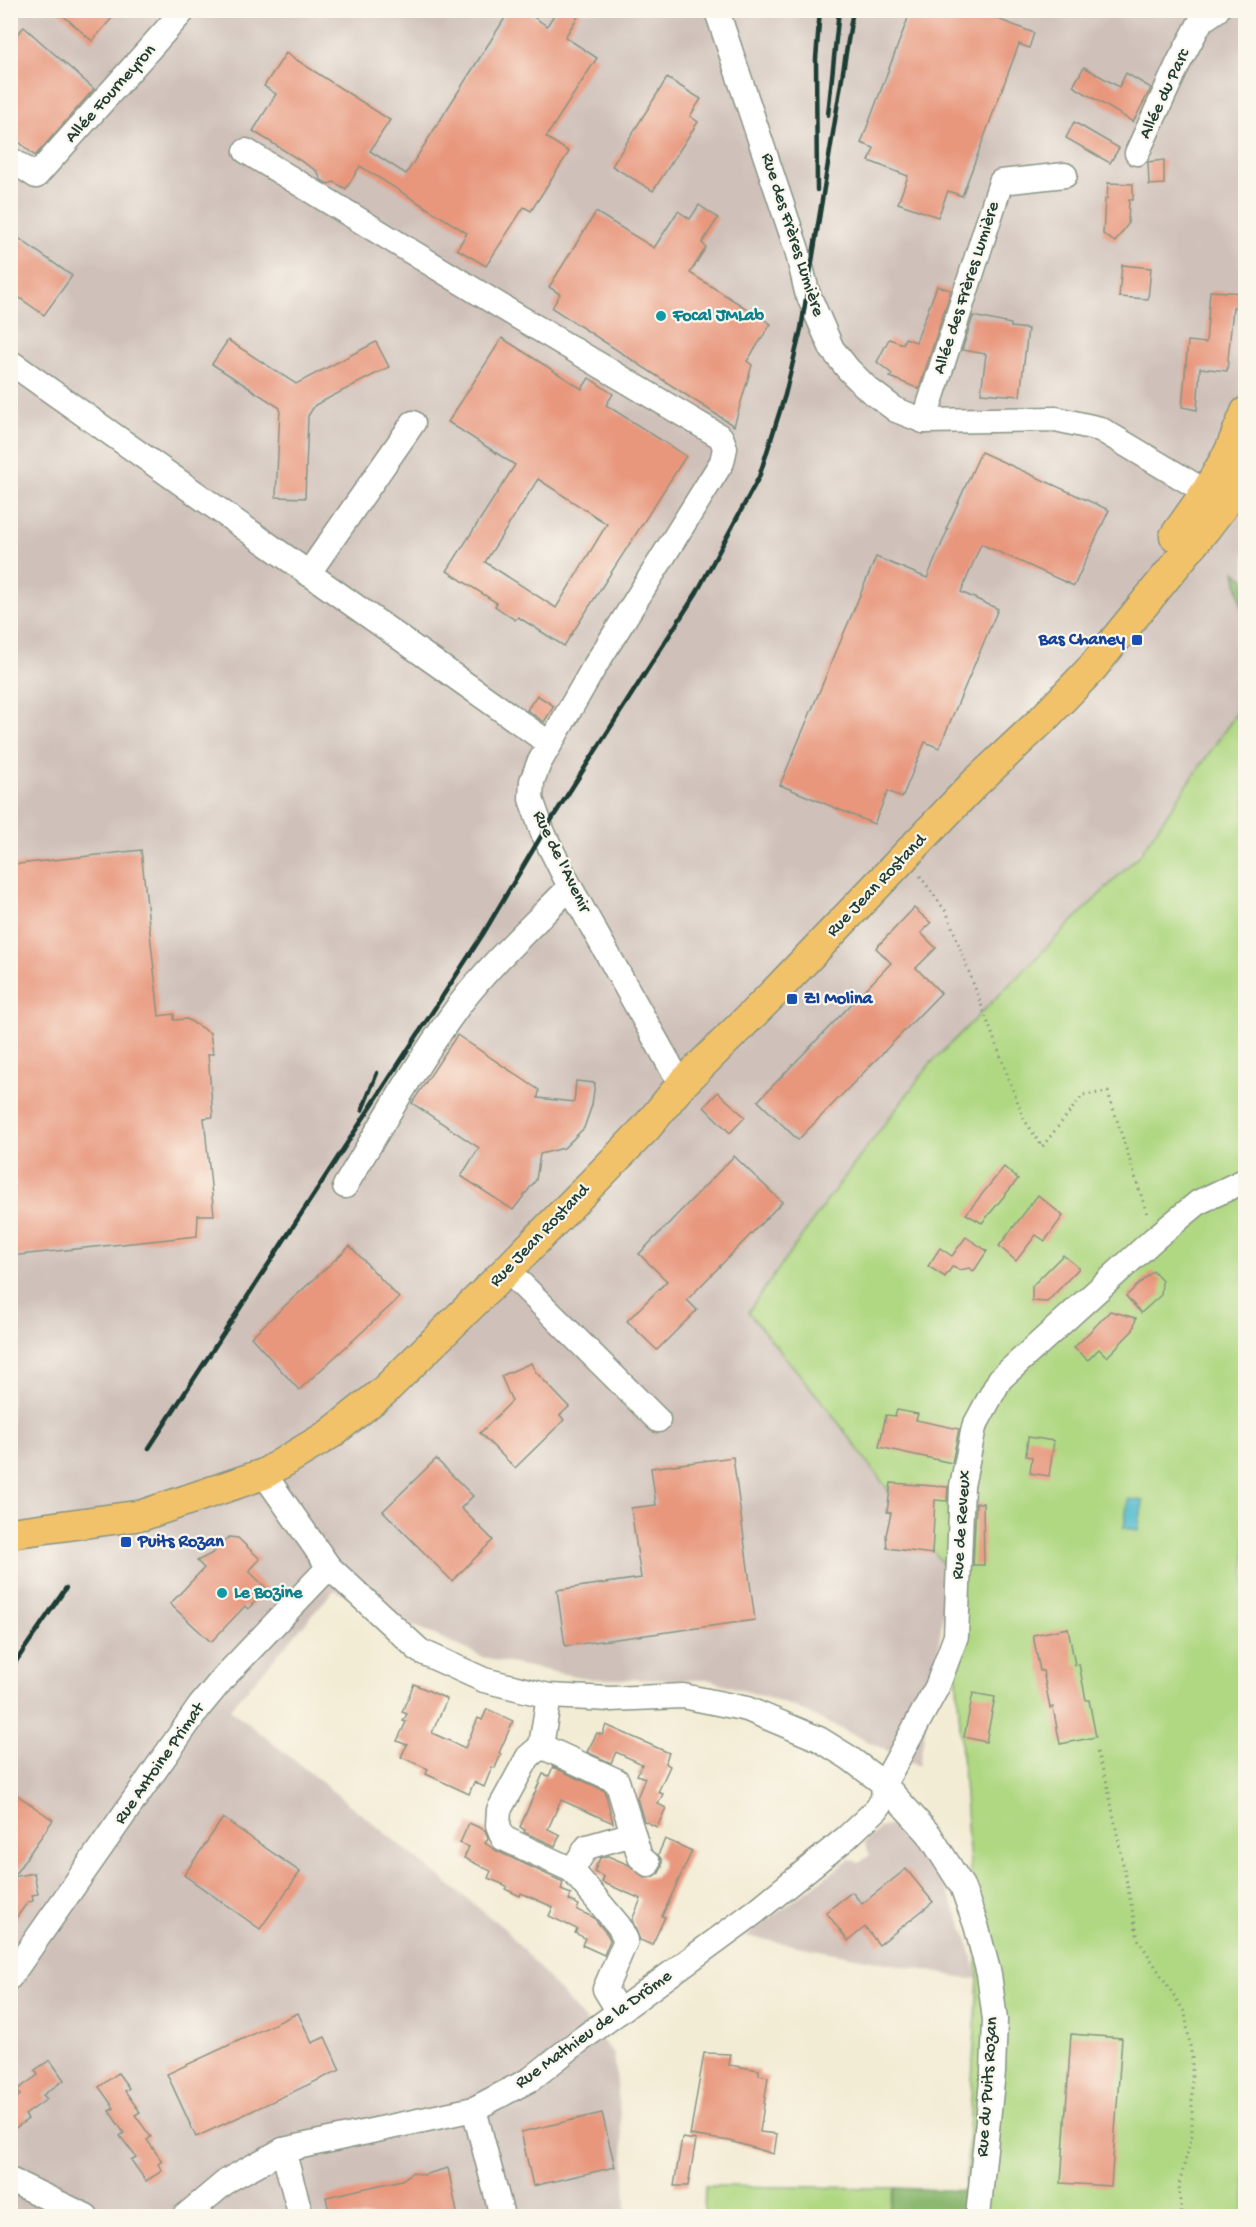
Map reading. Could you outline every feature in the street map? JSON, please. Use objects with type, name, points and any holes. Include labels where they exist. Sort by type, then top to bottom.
[{"type":"main road","name":"Rue Jean Rostand","points":[[1215,498],[1245,412]]},
{"type":"main road","name":"Rue Jean Rostand","points":[[10,1533],[143,1515],[264,1474],[330,1434],[383,1392],[646,1128],[681,1085],[975,783],[1158,559],[1245,468]]},
{"type":"street","name":"Allée Fourneyron","points":[[10,159],[36,176],[184,10]]},
{"type":"street","name":"Rue des Frères Lumière","points":[[715,10],[797,250],[807,292],[832,349],[868,389],[896,410],[924,421],[1056,419],[1100,429],[1215,498]]},
{"type":"street","name":"Allée du Parc","points":[[1137,153],[1179,62],[1202,21],[1217,10]]},
{"type":"street","name":"Rue de l'Avenir","points":[[246,151],[721,437],[725,448],[722,462],[593,669],[550,744],[532,781],[531,799],[543,833],[570,887],[681,1085]]},
{"type":"street","name":"Allée des Frères Lumière","points":[[924,421],[1001,182],[1065,175]]},
{"type":"street","points":[[10,362],[550,744]]},
{"type":"street","points":[[308,574],[413,423]]},
{"type":"street","points":[[345,1186],[399,1096],[461,1003],[500,971],[570,887]]},
{"type":"street","name":"Rue de Reveux","points":[[884,1784],[937,1687],[956,1636],[962,1486],[974,1427],[1000,1379],[1154,1239],[1199,1202],[1245,1180]]},
{"type":"street","points":[[507,1270],[658,1420]]},
{"type":"street","name":"Rue du Puits Rozan","points":[[264,1474],[329,1567],[420,1651],[484,1680],[549,1696],[610,1699],[683,1696],[747,1709],[819,1739],[884,1784],[929,1834],[962,1886],[976,1925],[989,1974],[995,2020],[993,2072],[978,2217]]},
{"type":"street","name":"Rue Antoine Primat","points":[[10,1977],[200,1706],[225,1676],[329,1567]]},
{"type":"street","points":[[549,1696],[541,1746],[528,1757],[500,1810],[498,1825],[503,1838],[512,1844],[572,1870],[619,1926],[626,1940],[605,1989],[619,2012]]},
{"type":"street","points":[[541,1746],[618,1780],[640,1857],[648,1864]]},
{"type":"street","name":"Rue Mathieu de la Drôme","points":[[185,2217],[228,2180],[284,2150],[474,2109],[531,2079],[755,1912],[860,1826],[877,1809],[883,1799],[884,1784]]},
{"type":"street","points":[[572,1870],[587,1847],[633,1834]]},
{"type":"street","points":[[474,2109],[501,2217]]},
{"type":"street","points":[[284,2150],[301,2217]]},
{"type":"street","points":[[10,2180],[86,2217]]},
{"type":"path","points":[[906,856],[947,913],[1024,1119],[1042,1147],[1083,1095],[1108,1092],[1154,1239]]},
{"type":"path","points":[[1097,1752],[1107,1783],[1138,1939],[1185,2013],[1192,2058],[1192,2135],[1179,2185],[1181,2217]]},
{"type":"shaded area","points":[[11,11],[1245,11],[1245,700],[1191,786],[1088,916],[752,1309],[950,1572],[919,1766],[793,1706],[710,1680],[590,1679],[488,1659],[334,1590],[230,1709],[506,1930],[614,2054],[625,2166],[626,2216],[11,2216]]},
{"type":"shaded area","points":[[897,1823],[903,1825],[912,1836],[944,1884],[965,1932],[978,1978],[970,1979],[746,1936],[850,1859],[859,1863],[870,1855],[864,1842],[880,1828]]},
{"type":"green space","points":[[1235,571],[1245,579],[1245,626]]},
{"type":"green space","points":[[1245,701],[1245,2216],[964,2216],[978,1978],[949,1572],[828,1409],[748,1312],[831,1195],[930,1064],[1139,855]]},
{"type":"green space","points":[[705,2186],[895,2188],[887,2216],[704,2216]]},
{"type":"green space","points":[[895,2188],[967,2191],[964,2216],[887,2216]]},
{"type":"water","points":[[1128,1499],[1143,1501],[1138,1530],[1124,1528]]},
{"type":"building","points":[[57,10],[119,10],[92,41]]},
{"type":"building","points":[[510,10],[523,10],[547,26],[557,10],[582,10],[565,37],[597,58],[546,137],[569,152],[531,211],[524,207],[486,266],[457,249],[467,233],[360,166],[346,189],[334,182],[328,184],[321,180],[317,171],[253,131],[276,94],[264,86],[286,53],[390,120],[370,151],[406,174]]},
{"type":"building","points":[[911,10],[986,10],[985,14],[1034,33],[1029,48],[1019,44],[962,196],[948,191],[938,217],[898,203],[908,176],[869,161],[874,148],[861,143]]},
{"type":"building","points":[[24,27],[94,89],[35,156],[10,134],[10,41]]},
{"type":"building","points":[[1084,67],[1119,87],[1126,73],[1151,88],[1133,122],[1073,86]]},
{"type":"building","points":[[667,78],[701,99],[690,116],[698,122],[653,191],[612,166]]},
{"type":"building","points":[[1074,122],[1119,148],[1110,163],[1066,138]]},
{"type":"building","points":[[1164,160],[1164,184],[1149,185],[1148,162]]},
{"type":"building","points":[[1108,183],[1133,184],[1133,200],[1129,200],[1128,224],[1115,242],[1103,234]]},
{"type":"building","name":"Focal JMLab","points":[[699,205],[718,218],[702,243],[706,247],[690,273],[771,324],[747,361],[752,365],[734,426],[552,308],[560,294],[549,287],[596,212],[654,248],[678,211],[690,219]]},
{"type":"building","points":[[10,232],[72,276],[44,315],[10,291]]},
{"type":"building","points":[[1122,265],[1151,268],[1148,299],[1119,297]]},
{"type":"building","points":[[937,286],[951,290],[919,389],[890,377],[892,374],[877,362],[889,339],[903,344],[905,338],[916,342]]},
{"type":"building","points":[[1210,291],[1245,293],[1245,308],[1233,307],[1227,371],[1200,368],[1197,410],[1182,407],[1188,341],[1206,343]]},
{"type":"building","points":[[973,316],[1011,324],[1011,327],[1028,329],[1020,396],[981,393],[986,354],[962,350]]},
{"type":"building","points":[[502,338],[582,389],[589,378],[613,394],[606,405],[686,456],[564,646],[518,617],[515,620],[495,606],[497,603],[447,571],[515,465],[448,422]],"holes":[[[538,479],[607,524],[556,608],[485,562]]]},
{"type":"building","points":[[228,340],[296,384],[376,342],[389,367],[315,405],[308,416],[305,498],[276,497],[280,408],[212,364]]},
{"type":"building","points":[[981,452],[1109,510],[1074,586],[981,544],[961,592],[998,609],[939,748],[925,742],[902,798],[888,791],[874,824],[780,785],[876,557],[927,578],[948,529],[946,529]]},
{"type":"building","points":[[537,695],[554,706],[544,722],[527,710]]},
{"type":"building","points":[[141,850],[159,1016],[174,1014],[174,1020],[187,1019],[210,1033],[213,1054],[208,1054],[213,1117],[204,1118],[214,1215],[198,1215],[197,1236],[10,1256],[10,865]]},
{"type":"building","points":[[914,908],[931,923],[921,933],[936,948],[916,968],[941,993],[798,1140],[758,1101],[891,963],[876,948]]},
{"type":"building","points":[[457,1035],[539,1090],[538,1098],[574,1102],[576,1081],[595,1083],[592,1105],[584,1128],[564,1148],[540,1154],[536,1180],[513,1210],[461,1176],[479,1148],[412,1103]]},
{"type":"building","points":[[718,1092],[745,1117],[730,1133],[704,1107]]},
{"type":"building","points":[[734,1156],[782,1202],[687,1300],[697,1310],[657,1350],[627,1321],[667,1281],[639,1254]]},
{"type":"building","points":[[1004,1167],[1018,1179],[982,1223],[966,1214]]},
{"type":"building","points":[[1038,1195],[1063,1216],[1045,1241],[1036,1235],[1016,1261],[999,1246]]},
{"type":"building","points":[[966,1237],[987,1251],[974,1271],[969,1268],[960,1270],[952,1267],[945,1277],[928,1266],[940,1248],[952,1256]]},
{"type":"building","points":[[350,1246],[399,1298],[299,1390],[251,1337]]},
{"type":"building","points":[[1063,1255],[1079,1268],[1047,1302],[1032,1301],[1032,1286]]},
{"type":"building","points":[[1153,1271],[1162,1281],[1161,1295],[1141,1313],[1126,1296]]},
{"type":"building","points":[[1110,1311],[1136,1318],[1133,1330],[1107,1357],[1099,1349],[1088,1360],[1074,1348]]},
{"type":"building","points":[[531,1363],[535,1371],[569,1407],[560,1415],[564,1420],[515,1468],[480,1433],[512,1401],[501,1376]]},
{"type":"building","points":[[897,1410],[918,1414],[916,1420],[959,1429],[952,1463],[879,1447],[886,1415],[895,1416]]},
{"type":"building","points":[[1028,1437],[1054,1441],[1049,1476],[1030,1473],[1032,1457],[1026,1456]]},
{"type":"building","points":[[733,1457],[755,1620],[565,1646],[557,1590],[641,1578],[631,1508],[656,1505],[651,1468]]},
{"type":"building","points":[[436,1459],[473,1496],[461,1508],[493,1540],[452,1581],[383,1511]]},
{"type":"building","points":[[891,1483],[948,1487],[947,1501],[935,1500],[932,1554],[887,1548],[886,1535],[891,1513],[887,1512]]},
{"type":"building","points":[[976,1503],[983,1503],[984,1565],[973,1565]]},
{"type":"building","name":"Le Bozine","points":[[229,1537],[238,1538],[260,1559],[249,1571],[267,1589],[248,1609],[245,1606],[211,1642],[170,1604],[204,1568],[197,1561],[213,1553]]},
{"type":"building","points":[[1068,1628],[1075,1665],[1079,1664],[1086,1700],[1089,1700],[1096,1737],[1060,1744],[1053,1707],[1050,1708],[1033,1635]]},
{"type":"building","points":[[414,1684],[447,1699],[432,1733],[465,1748],[478,1718],[482,1720],[487,1709],[513,1721],[495,1768],[492,1767],[484,1787],[474,1782],[469,1794],[426,1774],[428,1769],[401,1757],[407,1745],[397,1741],[406,1722],[403,1721],[407,1714],[402,1712]]},
{"type":"building","points":[[973,1693],[995,1697],[986,1742],[964,1737]]},
{"type":"building","points":[[606,1725],[669,1753],[665,1763],[670,1766],[658,1792],[663,1794],[658,1804],[666,1808],[657,1827],[644,1821],[637,1798],[645,1778],[637,1775],[642,1764],[616,1752],[611,1763],[587,1752],[597,1733],[602,1735]]},
{"type":"building","points":[[553,1767],[605,1791],[613,1823],[561,1800],[548,1829],[560,1835],[555,1846],[524,1832],[525,1830],[520,1827],[543,1774],[549,1776]]},
{"type":"building","points":[[10,1790],[53,1820],[13,1877],[34,1873],[38,1894],[32,1895],[33,1901],[28,1902],[10,1926]]},
{"type":"building","points":[[223,1818],[300,1872],[260,1929],[184,1875]]},
{"type":"building","points":[[469,1823],[485,1830],[488,1838],[485,1843],[497,1851],[563,1882],[561,1890],[571,1894],[569,1900],[579,1905],[577,1910],[593,1917],[607,1934],[610,1940],[604,1955],[582,1945],[585,1938],[575,1933],[577,1929],[549,1916],[553,1907],[521,1893],[520,1896],[505,1889],[507,1886],[488,1878],[491,1871],[464,1858],[469,1847],[460,1843]]},
{"type":"building","points":[[665,1839],[692,1851],[662,1916],[665,1917],[652,1945],[640,1940],[632,1920],[641,1899],[602,1882],[604,1877],[594,1872],[600,1858],[608,1856],[629,1865],[645,1878],[653,1877],[662,1867],[662,1860],[658,1855]]},
{"type":"building","points":[[906,1869],[933,1902],[879,1945],[865,1927],[848,1941],[826,1912],[852,1892],[862,1904]]},
{"type":"building","points":[[298,2013],[312,2043],[325,2037],[340,2070],[196,2137],[167,2074]]},
{"type":"building","points":[[1071,2034],[1122,2038],[1111,2186],[1061,2183]]},
{"type":"building","points":[[704,2053],[731,2054],[729,2065],[759,2070],[759,2075],[768,2077],[760,2132],[777,2134],[774,2154],[730,2141],[690,2135]]},
{"type":"building","points":[[50,2060],[64,2080],[43,2095],[47,2099],[25,2115],[28,2119],[10,2132],[10,2100],[20,2095],[17,2090],[38,2075],[35,2070]]},
{"type":"building","points":[[118,2073],[129,2088],[125,2091],[140,2112],[135,2115],[151,2137],[147,2140],[162,2161],[158,2164],[162,2171],[146,2181],[131,2160],[136,2157],[120,2136],[124,2133],[109,2111],[114,2108],[99,2087]]},
{"type":"building","points":[[602,2113],[615,2167],[533,2186],[521,2132]]},
{"type":"building","points":[[682,2138],[696,2140],[688,2186],[674,2186]]},
{"type":"building","points":[[448,2168],[458,2217],[330,2217],[326,2197],[402,2180],[413,2172],[423,2175]]},
{"type":"railway","points":[[817,190],[816,59],[820,10]]},
{"type":"railway","points":[[828,115],[839,10]]},
{"type":"railway","points":[[149,1448],[483,934],[543,833],[697,592],[759,477],[785,395],[801,329],[853,10]]},
{"type":"railway","points":[[362,1110],[377,1073]]},
{"type":"railway","points":[[10,1670],[66,1588]]},
{"type":"place","name":"Focal JMLab","points":[[661,316]]},
{"type":"place","name":"Bas Chaney","points":[[1137,640]]},
{"type":"place","name":"ZI Molina","points":[[792,999]]},
{"type":"place","name":"Puits Rozan","points":[[126,1542]]},
{"type":"place","name":"Le Bozine","points":[[222,1593]]}]
